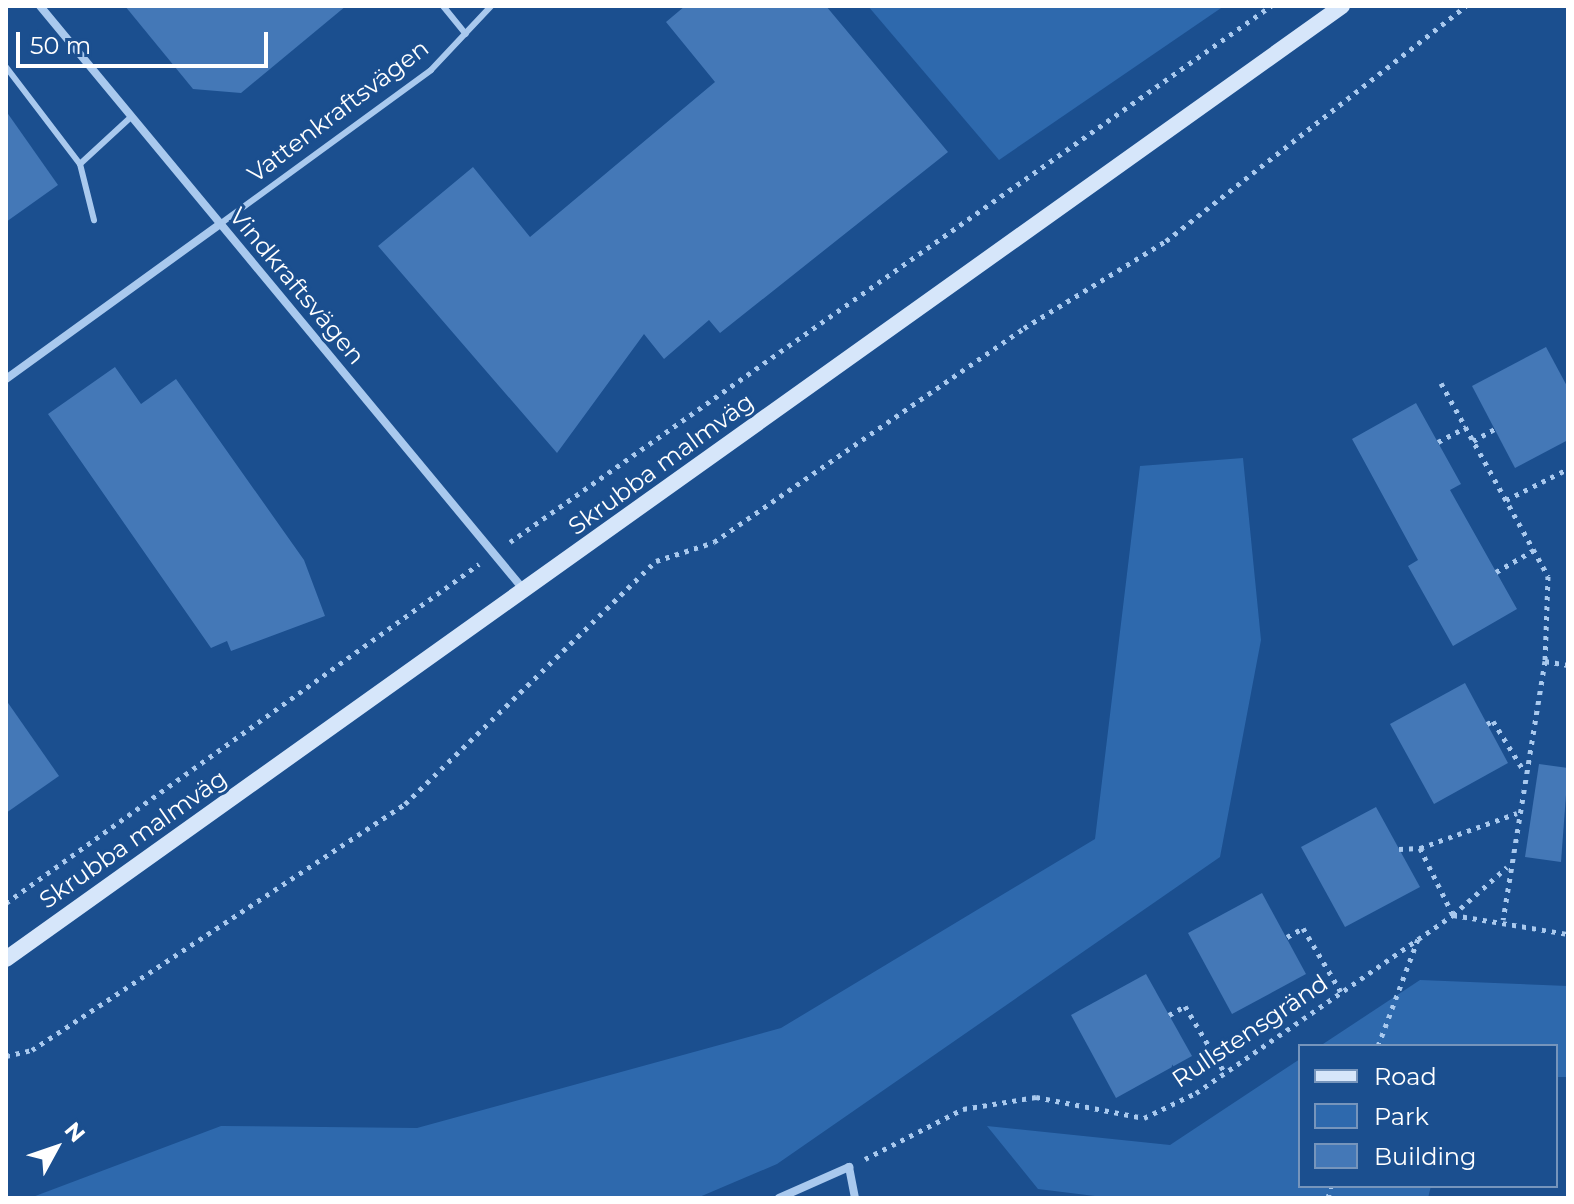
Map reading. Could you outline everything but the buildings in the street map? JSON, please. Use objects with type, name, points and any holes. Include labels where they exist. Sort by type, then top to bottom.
[{"type":"street","name":"Vindkraftsvägen","points":[[40,6],[525,590]]},
{"type":"street","name":"Skrubba malmväg","points":[[6,959],[1342,6]]},
{"type":"street","name":"Vattenkraftsvägen","points":[[6,379],[220,224]]},
{"type":"street","points":[[779,1198],[849,1167],[855,1198]]},
{"type":"lane","points":[[443,6],[466,34]]},
{"type":"lane","name":"Vattenkraftsvägen","points":[[220,224],[431,70],[491,6]]},
{"type":"lane","points":[[6,67],[80,164],[94,220]]},
{"type":"lane","points":[[80,164],[131,117]]},
{"type":"path","points":[[6,903],[493,554],[1271,6]]},
{"type":"path","points":[[6,1056],[32,1050],[405,804],[656,561],[714,542],[1024,328],[1166,241],[1466,6]]},
{"type":"path","points":[[1441,383],[1548,576],[1545,661],[1508,866],[1503,920]]},
{"type":"path","points":[[1438,442],[1466,427]]},
{"type":"path","points":[[1473,441],[1495,429]]},
{"type":"path","points":[[1506,500],[1568,469]]},
{"type":"path","points":[[1496,572],[1534,550]]},
{"type":"path","points":[[1545,661],[1568,665]]},
{"type":"path","points":[[1487,724],[1493,721],[1525,771]]},
{"type":"path","points":[[1399,849],[1420,848],[1518,812]]},
{"type":"path","points":[[1420,848],[1453,915],[1503,920],[1568,934]]},
{"type":"path","name":"Rullstensgränd","points":[[849,1167],[963,1109],[998,1103],[1036,1097],[1144,1118],[1225,1073],[1453,915],[1508,866]]},
{"type":"path","points":[[1287,937],[1303,928],[1341,992]]},
{"type":"path","points":[[1379,1044],[1419,938]]},
{"type":"path","points":[[1169,1015],[1185,1006],[1225,1073]]},
{"type":"green space","points":[[868,6],[1224,6],[999,160]]},
{"type":"green space","points":[[1243,458],[1261,640],[1220,857],[777,1164],[697,1198],[30,1198],[221,1126],[417,1128],[781,1028],[1095,839],[1140,466]]},
{"type":"green space","points":[[1420,980],[1568,986],[1568,1077],[1558,1077],[1558,1044],[1323,1044]]},
{"type":"green space","points":[[1298,1060],[1298,1188],[1430,1188],[1428,1198],[1111,1198],[1038,1189],[987,1126],[1170,1145]]}]
